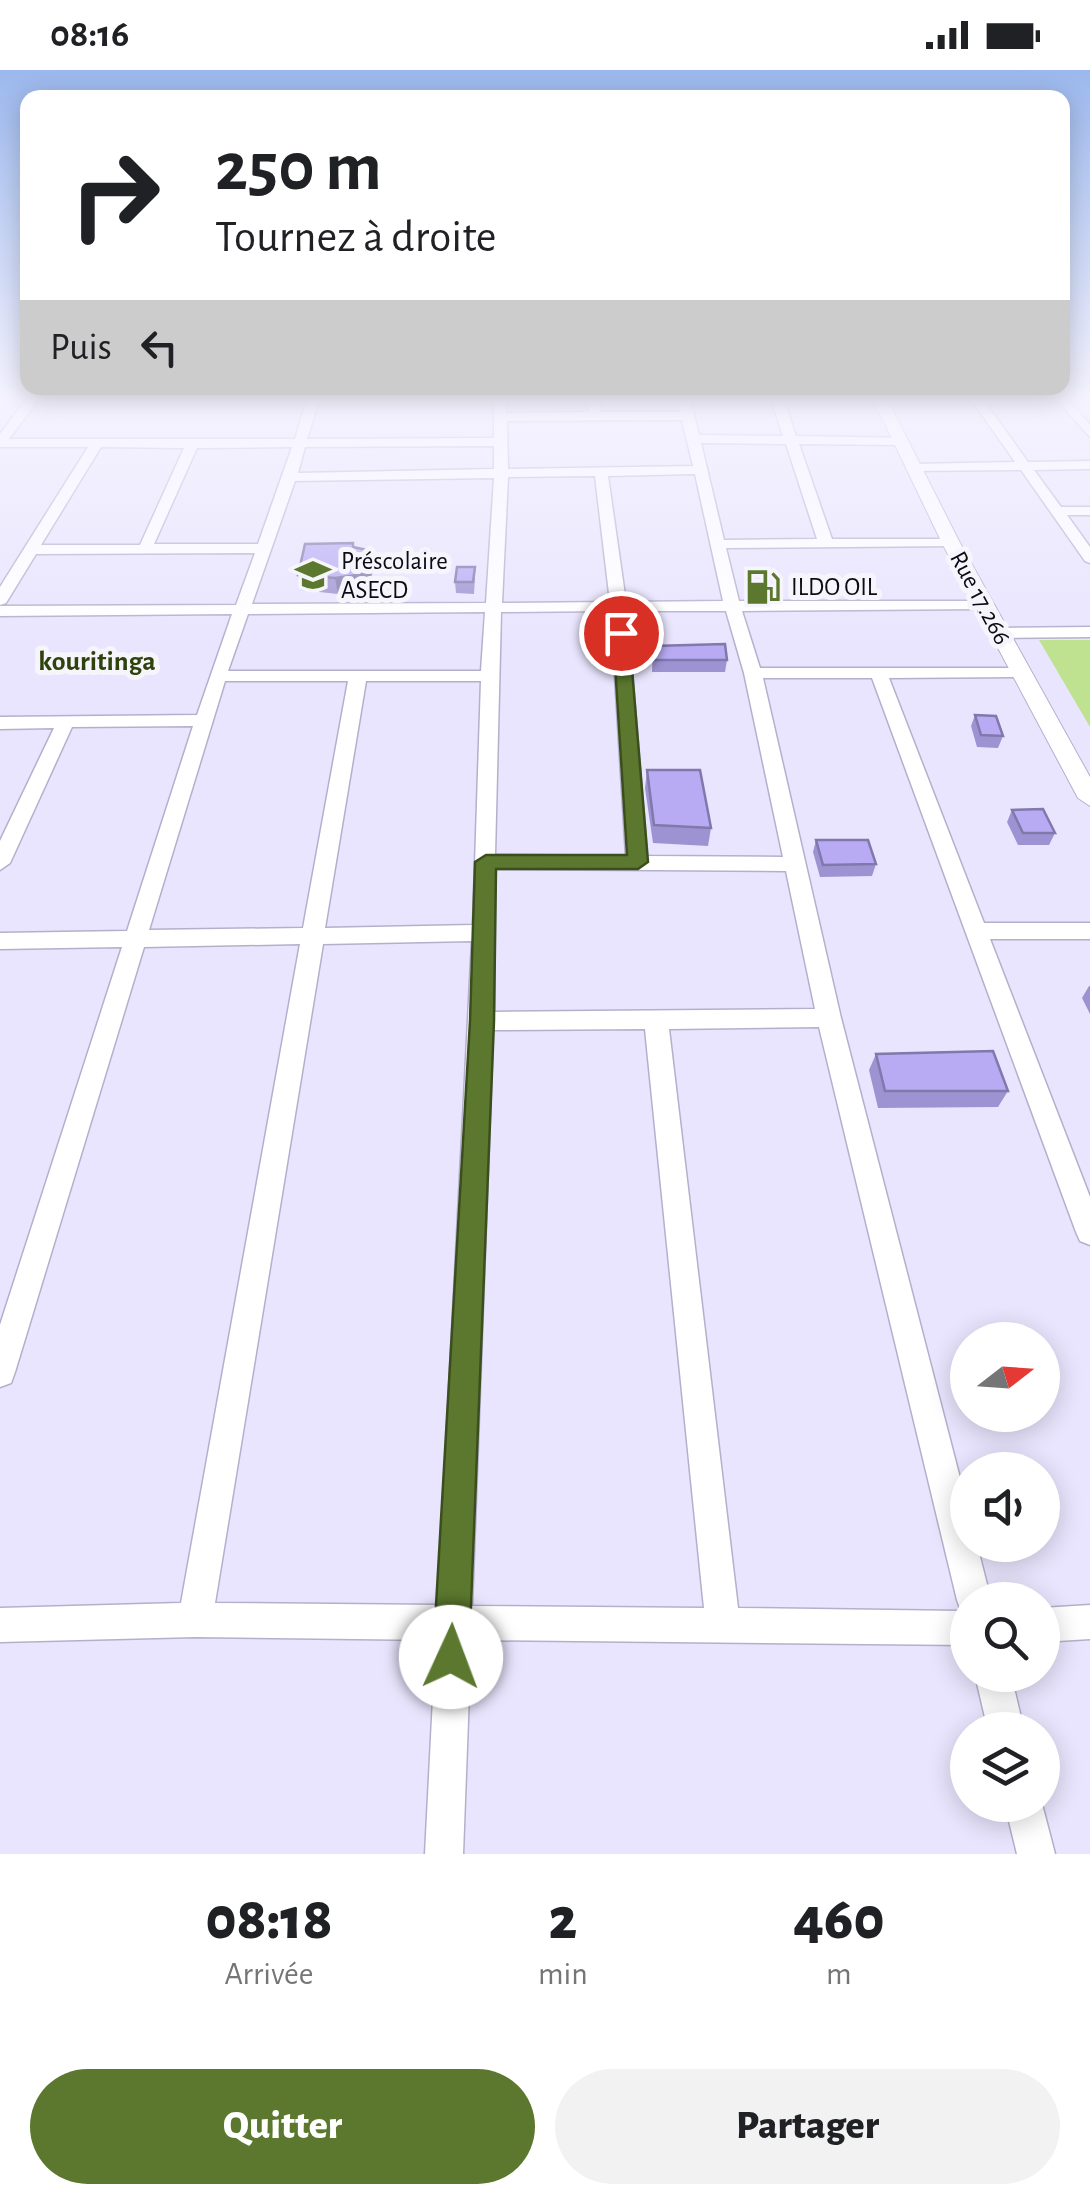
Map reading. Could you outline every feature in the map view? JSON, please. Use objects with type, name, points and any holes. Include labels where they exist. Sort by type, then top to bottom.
[{"type":"main road","name":"Rue 17.266","points":[[919,478],[998,633],[1090,798]]},
{"type":"street","points":[[0,600],[75,478]]},
{"type":"street","points":[[145,549],[177,478]]},
{"type":"street","points":[[0,1372],[13,1288],[138,939],[218,676],[290,478]]},
{"type":"street","points":[[444,1854],[482,1021],[491,606],[501,478]]},
{"type":"street","points":[[602,478],[619,606],[638,862]]},
{"type":"street","points":[[702,478],[732,605],[753,673],[829,1018],[970,1582]]},
{"type":"street","points":[[803,478],[826,544]]},
{"type":"street","points":[[1031,478],[1090,558]]},
{"type":"street","points":[[1056,511],[1090,510]]},
{"type":"street","points":[[718,544],[951,543]]},
{"type":"street","points":[[32,550],[264,548]]},
{"type":"street","points":[[0,611],[983,604]]},
{"type":"street","points":[[998,633],[1090,632]]},
{"type":"street","points":[[878,671],[1090,1232]]},
{"type":"street","points":[[753,673],[1020,672]]},
{"type":"street","points":[[218,676],[489,676]]},
{"type":"street","points":[[194,1620],[358,676]]},
{"type":"street","points":[[0,723],[204,720]]},
{"type":"street","points":[[0,863],[65,723]]},
{"type":"street","points":[[486,862],[795,864]]},
{"type":"street","points":[[976,931],[1090,930]]},
{"type":"street","points":[[0,940],[485,933]]},
{"type":"street","points":[[482,1021],[829,1018]]},
{"type":"street","points":[[656,1021],[722,1624]]},
{"type":"street","points":[[0,1625],[194,1620],[950,1628]]},
{"type":"street","points":[[1060,1623],[1090,1622]]},
{"type":"street","points":[[1028,1822],[1036,1854]]},
{"type":"green space","points":[[1039,640],[1090,640],[1090,727]]},
{"type":"building","points":[[353,543],[353,547],[372,551],[365,574],[335,578],[298,575],[305,544]]},
{"type":"building","points":[[457,567],[475,567],[473,582],[455,582]]},
{"type":"building","points":[[725,644],[727,660],[653,660],[653,646]]},
{"type":"building","points":[[975,715],[996,716],[1003,736],[981,735]]},
{"type":"building","points":[[647,770],[700,770],[711,828],[654,825]]},
{"type":"building","points":[[1043,809],[1055,833],[1023,833],[1012,810]]},
{"type":"building","points":[[816,840],[868,840],[876,864],[823,865]]},
{"type":"building","points":[[993,1051],[1008,1091],[885,1091],[876,1054]]},
{"type":"place","name":"Préscolaire ASECD","points":[[313,575]]},
{"type":"place","name":"ILDO OIL","points":[[763,587]]},
{"type":"district","name":"kouritinga","points":[[97,662]]},
{"type":"route","points":[[451,1657],[486,862],[638,862],[621,633]]}]
